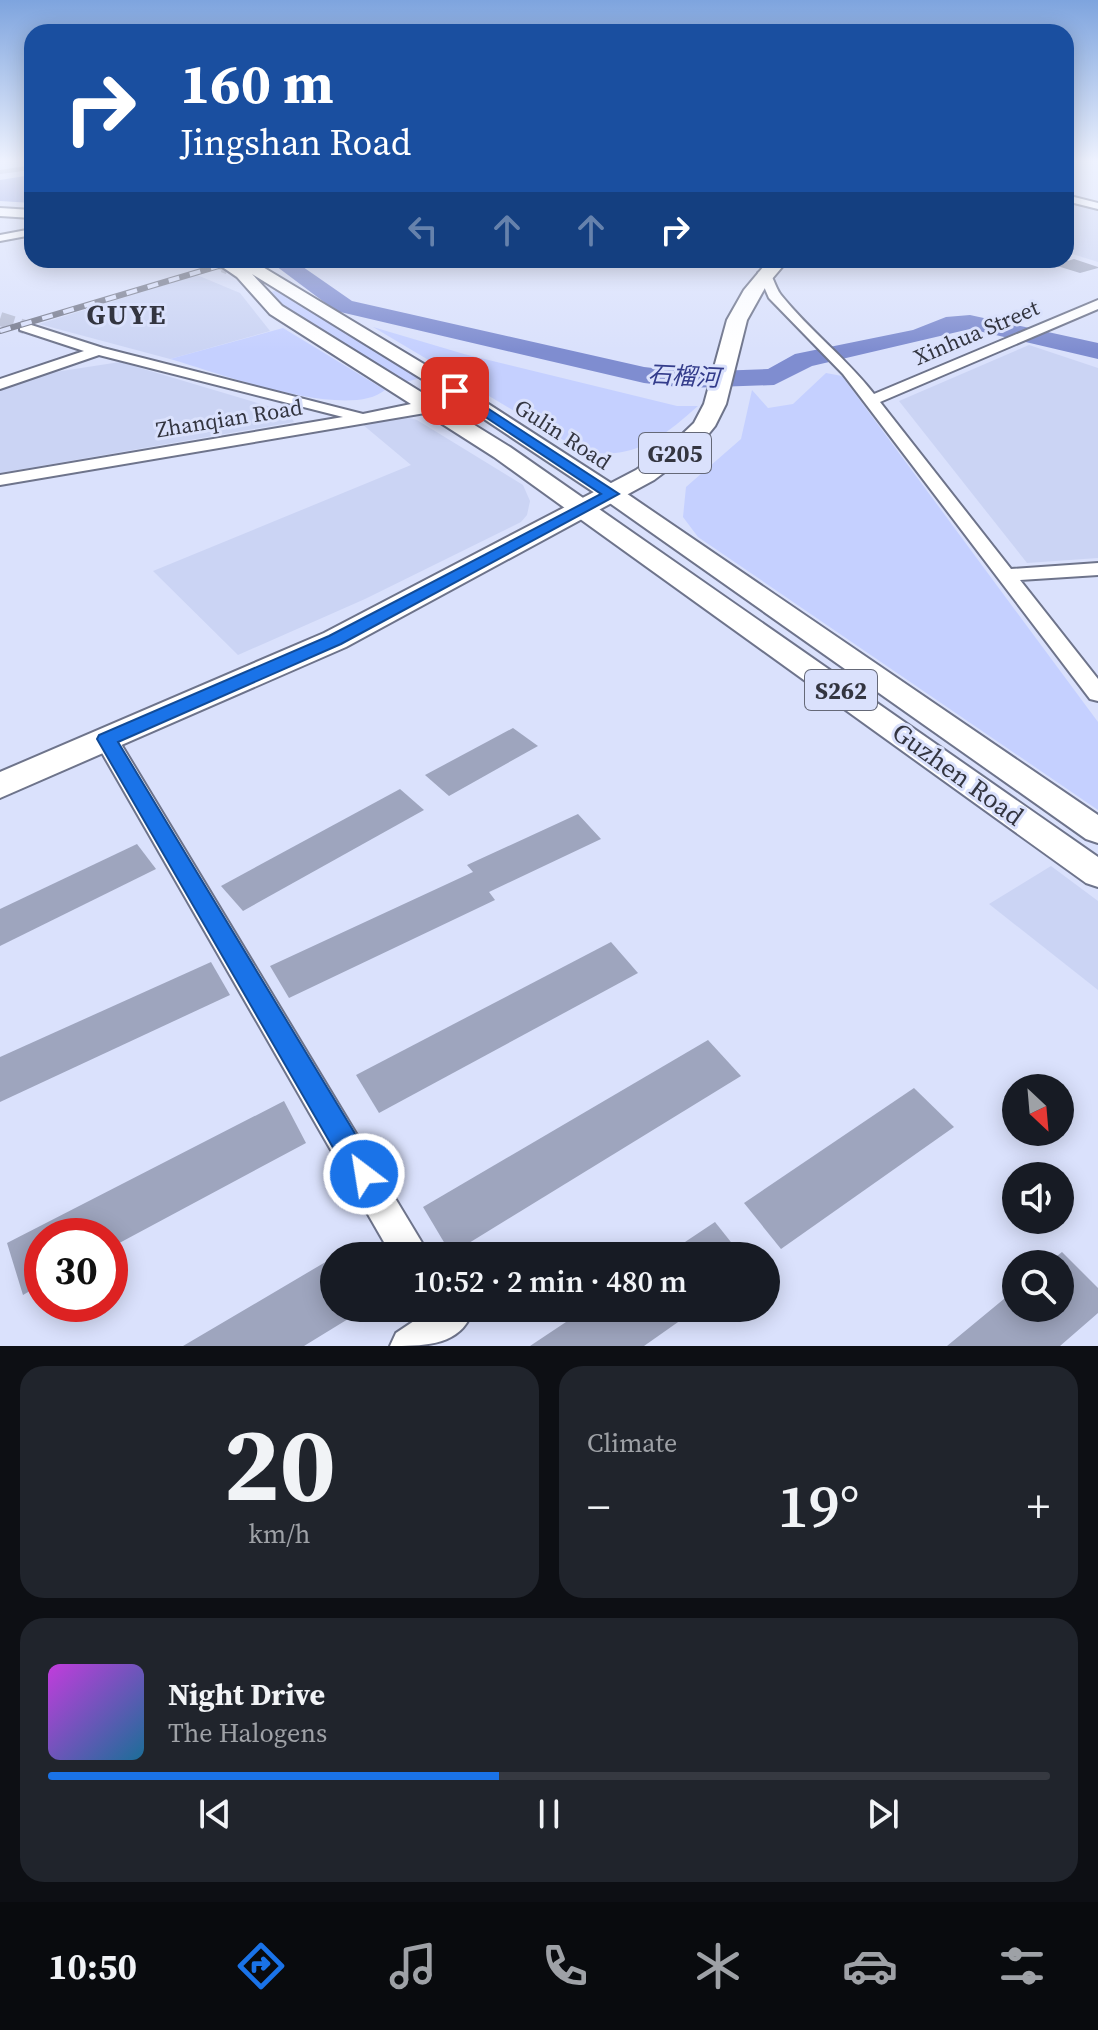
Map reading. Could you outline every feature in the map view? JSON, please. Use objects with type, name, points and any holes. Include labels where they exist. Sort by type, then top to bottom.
[{"type":"highway","name":"G205","points":[[0,786],[335,640],[612,494],[688,443],[708,420],[719,393],[723,365],[746,299],[770,268]]},
{"type":"main road","name":"Gulin Road","points":[[239,268],[276,310],[431,407],[583,510]]},
{"type":"main road","name":"Gulin Road","points":[[243,268],[464,398],[612,494]]},
{"type":"main road","name":"Guzhen Road","points":[[612,494],[1098,831]]},
{"type":"main road","name":"Guzhen Road","points":[[583,510],[1098,874]]},
{"type":"street","points":[[0,238],[24,234]]},
{"type":"street","points":[[772,268],[774,295],[872,400],[1098,694]]},
{"type":"street","name":"Xinhua Street","points":[[872,400],[1098,304]]},
{"type":"street","points":[[25,327],[98,351],[366,418]]},
{"type":"street","points":[[0,384],[98,351]]},
{"type":"street","name":"Zhanqian Road","points":[[0,480],[431,407],[464,398]]},
{"type":"street","points":[[1006,575],[1098,569]]},
{"type":"street","points":[[106,739],[404,1242]]},
{"type":"street","points":[[409,1346],[445,1322]]},
{"type":"shaded area","points":[[1074,225],[1098,225],[1098,262],[1074,254]]},
{"type":"shaded area","points":[[197,275],[240,293],[270,331],[170,359],[39,324]]},
{"type":"shaded area","points":[[282,291],[421,378],[405,382],[279,305],[269,293]]},
{"type":"shaded area","points":[[373,327],[464,354],[677,406],[698,406],[645,445],[615,453],[580,450]]},
{"type":"shaded area","points":[[283,328],[385,390],[367,398],[312,398],[248,383],[170,359]]},
{"type":"shaded area","points":[[1029,345],[1098,368],[1098,558],[1027,563],[899,401]]},
{"type":"shaded area","points":[[120,362],[288,412],[294,422],[0,473],[0,388],[55,372]]},
{"type":"shaded area","points":[[826,373],[842,376],[1098,722],[1098,810],[698,537],[683,517],[686,487],[741,439],[752,390],[768,408],[793,404]]},
{"type":"shaded area","points":[[406,417],[417,420],[523,485],[530,501],[527,515],[521,522],[365,599],[238,655],[153,571],[411,465],[362,424]]},
{"type":"shaded area","points":[[1051,866],[1098,901],[1098,990],[989,904]]},
{"type":"building","points":[[1074,259],[1098,267],[1098,268],[1080,273],[1064,268],[1074,268]]},
{"type":"building","points":[[513,728],[538,746],[449,796],[425,775]]},
{"type":"building","points":[[400,789],[424,810],[243,911],[221,886]]},
{"type":"building","points":[[578,814],[601,839],[489,892],[495,900],[289,998],[270,966],[473,872],[467,865]]},
{"type":"building","points":[[137,844],[156,869],[0,946],[0,909]]},
{"type":"building","points":[[611,942],[638,973],[379,1113],[356,1075]]},
{"type":"building","points":[[211,962],[230,995],[0,1102],[0,1057]]},
{"type":"building","points":[[708,1040],[741,1076],[471,1242],[444,1242],[423,1207]]},
{"type":"building","points":[[914,1088],[954,1127],[781,1249],[780,1242],[775,1242],[744,1203]]},
{"type":"building","points":[[284,1101],[306,1143],[128,1238],[128,1218],[56,1218]]},
{"type":"building","points":[[715,1222],[731,1242],[685,1242]]},
{"type":"building","points":[[24,1234],[23,1295],[7,1243]]},
{"type":"building","points":[[1074,1264],[1098,1288],[1098,1313],[1060,1346],[947,1346],[1002,1301],[1002,1322],[1074,1322]]},
{"type":"building","points":[[320,1265],[320,1322],[343,1322],[304,1346],[183,1346]]},
{"type":"building","points":[[566,1322],[678,1322],[644,1346],[530,1346]]},
{"type":"waterway","name":"石榴河","points":[[290,268],[344,306],[644,375],[687,380],[774,377],[804,360],[920,336],[946,324],[970,322],[1098,351]]},
{"type":"tunnel","points":[[0,319],[25,327]]},
{"type":"railway","points":[[0,331],[212,268]]},
{"type":"district","name":"GUYE","points":[[127,314]]},
{"type":"route","points":[[364,1174],[106,739],[335,640],[612,494],[455,391]]}]
